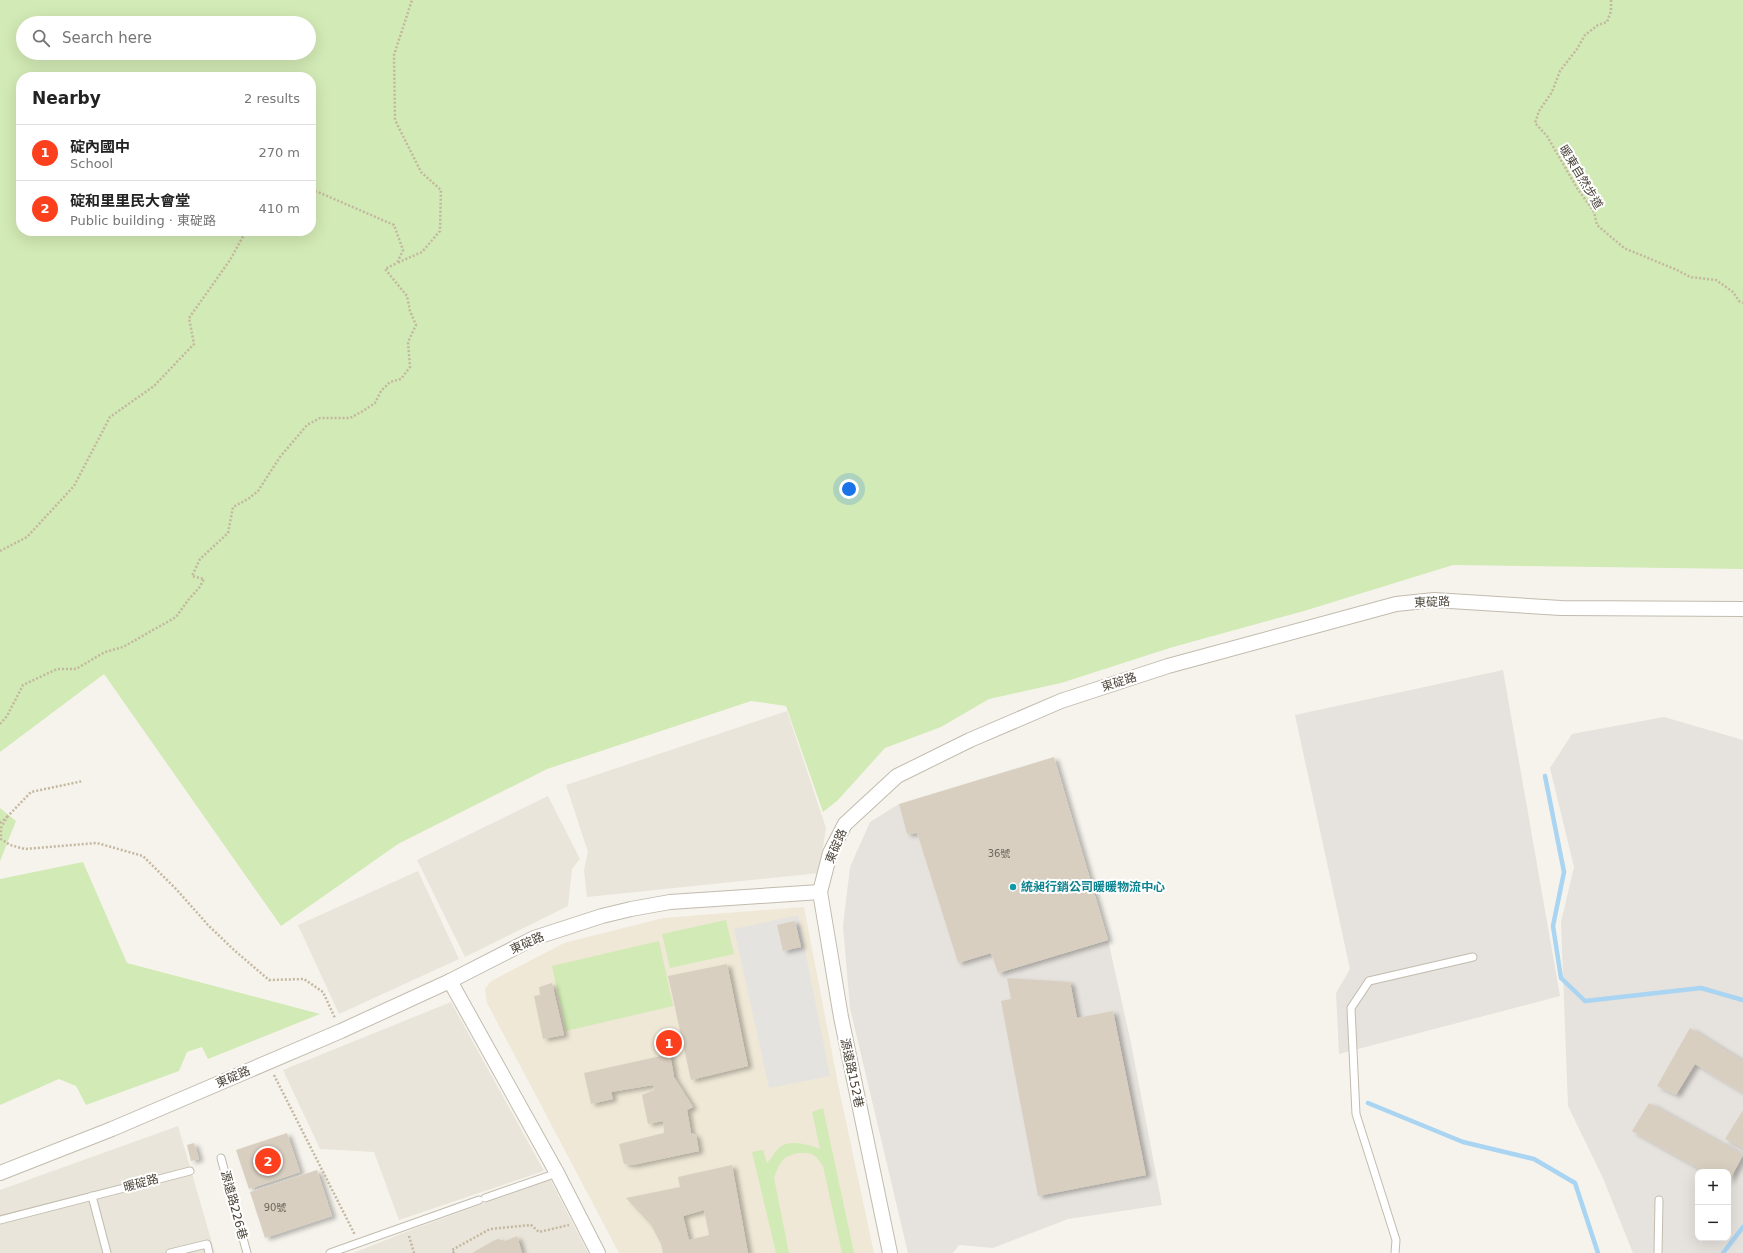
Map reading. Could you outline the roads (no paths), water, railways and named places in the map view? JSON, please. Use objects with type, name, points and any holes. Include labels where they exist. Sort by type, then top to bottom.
[{"type":"street","name":"東碇路","points":[[0,1173],[112,1129],[342,1031],[450,981],[534,938],[631,908],[670,902],[820,892],[830,853],[846,824],[897,776],[970,740],[1061,701],[1168,666],[1396,604],[1434,600],[1561,608],[1743,609]]},
{"type":"street","name":"源遠路152巷","points":[[820,892],[841,1017],[890,1253]]},
{"type":"street","points":[[450,981],[557,1173],[598,1253]]},
{"type":"lane","points":[[1395,1253],[1396,1240],[1356,1114],[1351,1008],[1369,981],[1473,957]]},
{"type":"lane","name":"源遠路226巷","points":[[221,1158],[247,1253]]},
{"type":"lane","name":"暖碇路","points":[[0,1220],[190,1171]]},
{"type":"lane","points":[[330,1253],[557,1173]]},
{"type":"lane","points":[[92,1196],[107,1253]]},
{"type":"lane","points":[[1658,1253],[1659,1200]]},
{"type":"lane","points":[[170,1253],[206,1244],[209,1253]]},
{"type":"waterway","points":[[1545,776],[1564,872],[1553,926],[1561,978],[1585,1001],[1701,988],[1743,1000]]},
{"type":"waterway","points":[[1368,1103],[1463,1142],[1534,1159],[1575,1183],[1598,1253]]},
{"type":"waterway","points":[[1723,1253],[1743,1227]]},
{"type":"place","name":"統昶行銷公司暖暖物流中心","points":[[1013,887]]},
{"type":"place","name":"碇內國中","points":[[669,1043]]},
{"type":"place","name":"碇和里里民大會堂","points":[[268,1161]]}]
